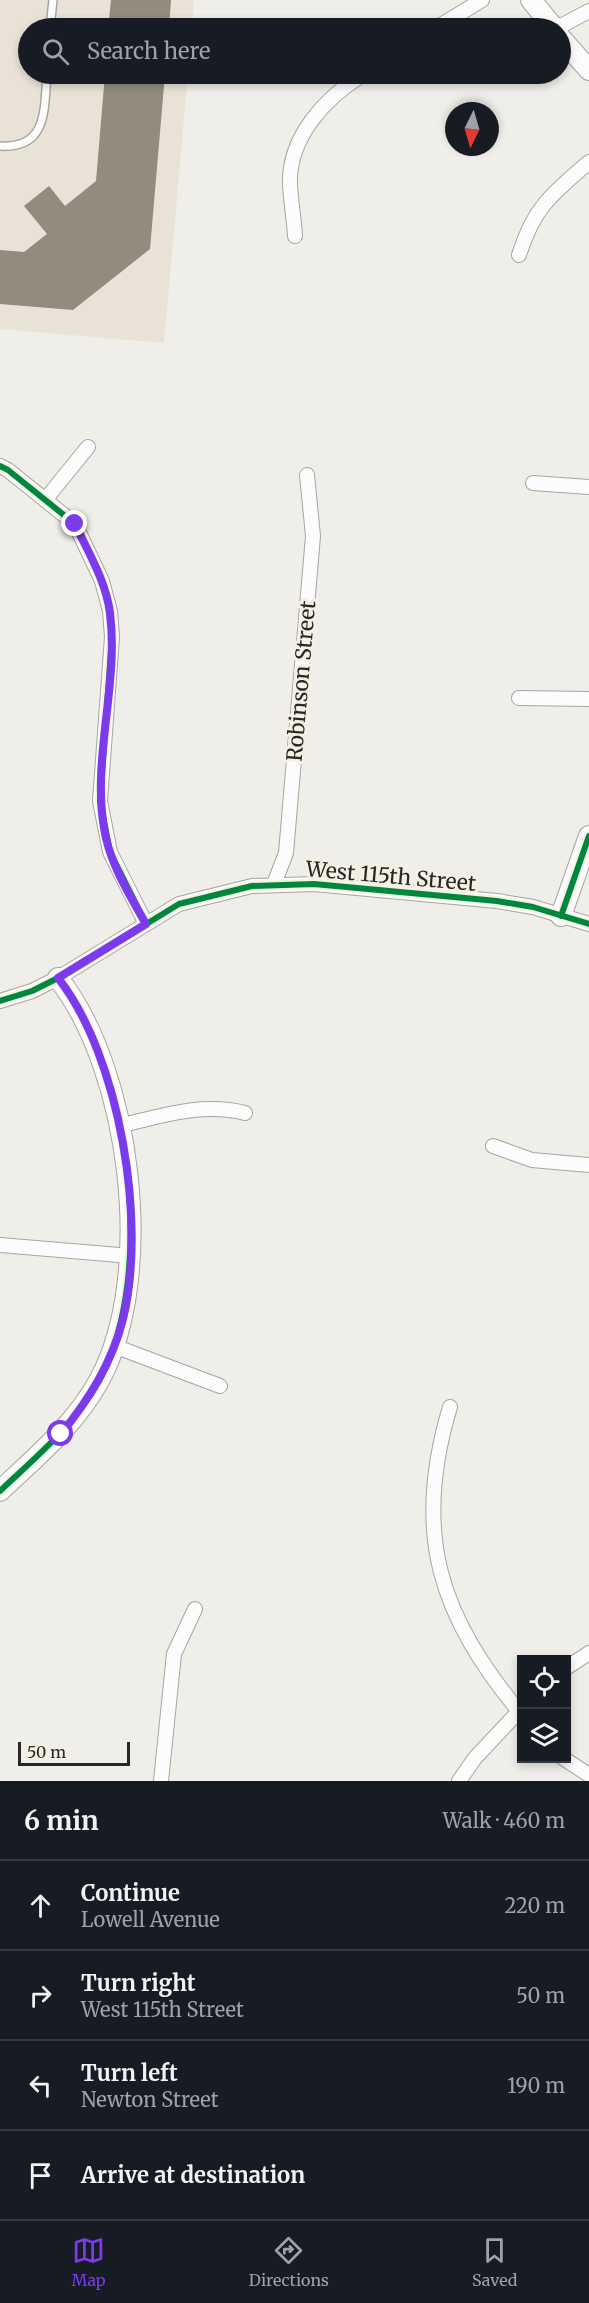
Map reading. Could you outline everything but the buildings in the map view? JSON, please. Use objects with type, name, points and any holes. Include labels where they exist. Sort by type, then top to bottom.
[{"type":"street","points":[[452,18],[482,0]]},
{"type":"street","points":[[531,0],[546,18]]},
{"type":"street","points":[[571,20],[589,11]]},
{"type":"street","points":[[571,48],[589,70]]},
{"type":"street","points":[[295,236],[290,183],[293,160],[301,138],[318,112],[333,96],[350,84]]},
{"type":"street","points":[[519,255],[527,229],[536,212],[589,162]]},
{"type":"street","points":[[45,500],[88,447]]},
{"type":"street","points":[[0,466],[75,524],[102,581],[110,611],[111,663],[101,761],[100,801],[110,852],[146,924]]},
{"type":"street","name":"Robinson Street","points":[[274,884],[286,853],[310,583],[313,536],[307,475]]},
{"type":"street","points":[[533,483],[589,487]]},
{"type":"street","points":[[519,698],[589,699]]},
{"type":"street","points":[[561,916],[589,836]]},
{"type":"street","name":"West 115th Street","points":[[0,1001],[32,991],[58,978],[179,904],[223,891],[274,884],[314,884],[497,901],[589,924]]},
{"type":"street","points":[[0,1491],[61,1434],[99,1380],[114,1346],[128,1298],[131,1256],[130,1193],[119,1126],[113,1101],[88,1029],[74,997],[58,978]]},
{"type":"street","points":[[119,1126],[191,1109],[230,1109],[245,1113]]},
{"type":"street","points":[[493,1146],[532,1160],[589,1165]]},
{"type":"street","points":[[0,1245],[131,1256]]},
{"type":"street","points":[[114,1346],[220,1386]]},
{"type":"street","points":[[450,1407],[438,1446],[433,1482],[432,1517],[436,1554],[445,1591],[458,1625],[481,1663],[518,1709]]},
{"type":"street","points":[[161,1781],[174,1654],[195,1609]]},
{"type":"street","points":[[571,1665],[589,1653]]},
{"type":"street","points":[[459,1781],[475,1758],[517,1714]]},
{"type":"street","points":[[571,1763],[589,1775]]},
{"type":"lane","points":[[51,18],[53,0]]},
{"type":"lane","points":[[0,146],[18,145],[30,141],[38,131],[43,118],[45,84]]},
{"type":"shaded area","points":[[0,0],[194,0],[193,18],[18,18],[18,84],[187,84],[164,343],[0,329]]},
{"type":"cycle path","points":[[0,466],[75,524],[102,581],[110,611],[112,637],[100,801],[110,852],[146,924]]},
{"type":"cycle path","points":[[561,916],[589,836]]},
{"type":"cycle path","points":[[0,1001],[32,991],[58,978],[179,904],[252,886],[314,884],[497,901],[533,907],[589,924]]},
{"type":"cycle path","points":[[0,1491],[54,1439],[90,1396],[100,1379],[117,1335],[127,1285],[131,1230],[127,1174],[118,1118],[103,1065],[83,1018],[58,978]]},
{"type":"route","points":[[61,1434],[85,1404],[107,1365],[123,1320],[128,1298],[131,1256],[130,1193],[113,1101],[98,1054],[74,997],[58,978],[146,924],[110,852],[104,830],[100,801],[101,761],[111,663],[110,611],[102,581],[75,524]]}]
